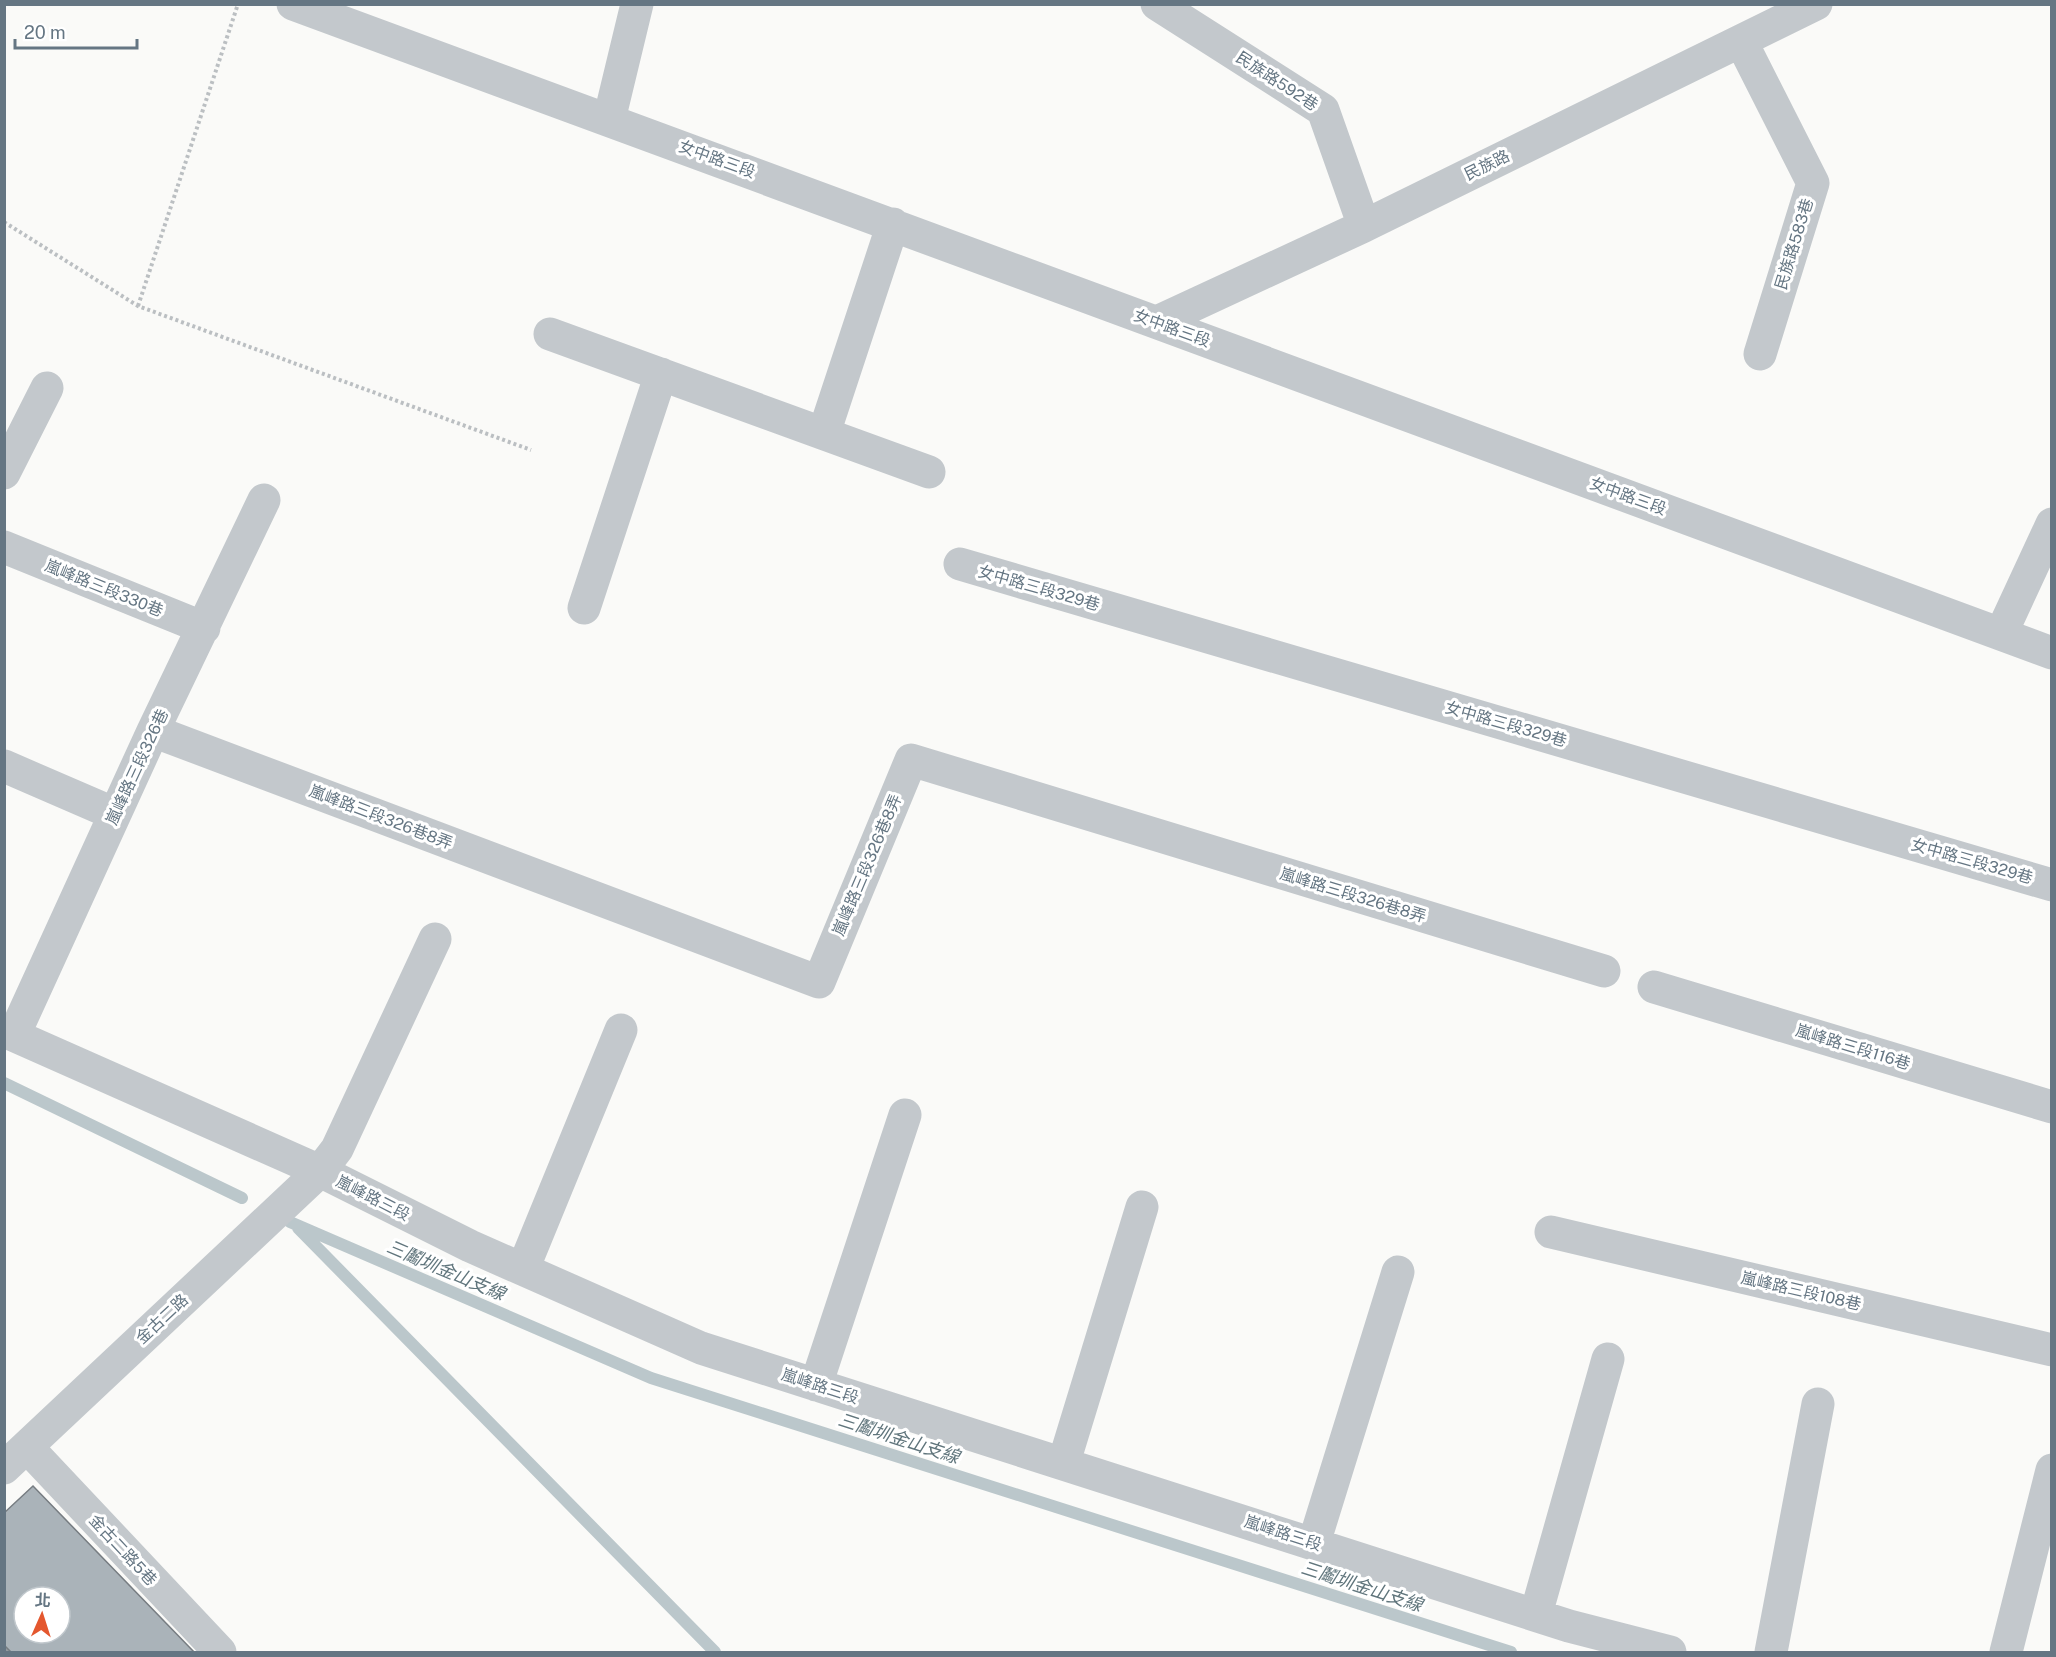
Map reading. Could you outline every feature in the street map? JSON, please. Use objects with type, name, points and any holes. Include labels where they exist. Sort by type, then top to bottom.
[{"type":"street","name":"女中路三段","points":[[293,4],[2052,653]]},
{"type":"street","points":[[609,120],[637,4]]},
{"type":"street","name":"民族路592巷","points":[[1157,4],[1323,110],[1364,226]]},
{"type":"street","name":"民族路","points":[[1157,322],[1364,226],[1816,4]]},
{"type":"street","name":"民族路583巷","points":[[1742,41],[1813,183],[1760,354]]},
{"type":"street","points":[[824,433],[893,224]]},
{"type":"street","points":[[550,334],[929,472]]},
{"type":"street","points":[[584,608],[661,374]]},
{"type":"street","points":[[4,473],[47,388]]},
{"type":"street","name":"嵐峰路三段326巷","points":[[9,1033],[264,500]]},
{"type":"street","points":[[2001,634],[2052,524]]},
{"type":"street","name":"嵐峰路三段330巷","points":[[4,547],[204,628]]},
{"type":"street","name":"女中路三段329巷","points":[[960,564],[2052,885]]},
{"type":"street","name":"嵐峰路三段326巷8弄","points":[[153,731],[819,982],[911,760],[1604,971]]},
{"type":"street","points":[[4,766],[115,814]]},
{"type":"street","name":"金古二路","points":[[16,1457],[320,1171],[337,1149],[435,939]]},
{"type":"street","name":"嵐峰路三段116巷","points":[[1654,987],[2052,1107]]},
{"type":"street","points":[[523,1269],[621,1030]]},
{"type":"street","name":"嵐峰路三段","points":[[9,1033],[320,1171],[470,1246],[701,1348],[1536,1614],[1670,1653]]},
{"type":"street","points":[[816,1385],[905,1115]]},
{"type":"street","points":[[1064,1462],[1142,1207]]},
{"type":"street","name":"嵐峰路三段108巷","points":[[1551,1232],[2052,1350]]},
{"type":"street","points":[[1314,1543],[1398,1272]]},
{"type":"street","points":[[1536,1614],[1608,1359]]},
{"type":"street","points":[[1771,1653],[1818,1404]]},
{"type":"street","name":"金古二路5巷","points":[[16,1457],[220,1653]]},
{"type":"street","points":[[2006,1653],[2052,1470]]},
{"type":"path","points":[[138,306],[238,4]]},
{"type":"path","points":[[4,222],[138,306],[531,450]]},
{"type":"building","points":[[33,1486],[195,1653],[12,1653],[4,1645],[4,1513]]},
{"type":"waterway","name":"三鬮圳金山支線","points":[[4,1083],[242,1198]]},
{"type":"waterway","name":"三鬮圳金山支線","points":[[290,1222],[651,1378],[1511,1652]]},
{"type":"waterway","points":[[298,1228],[715,1652]]}]
